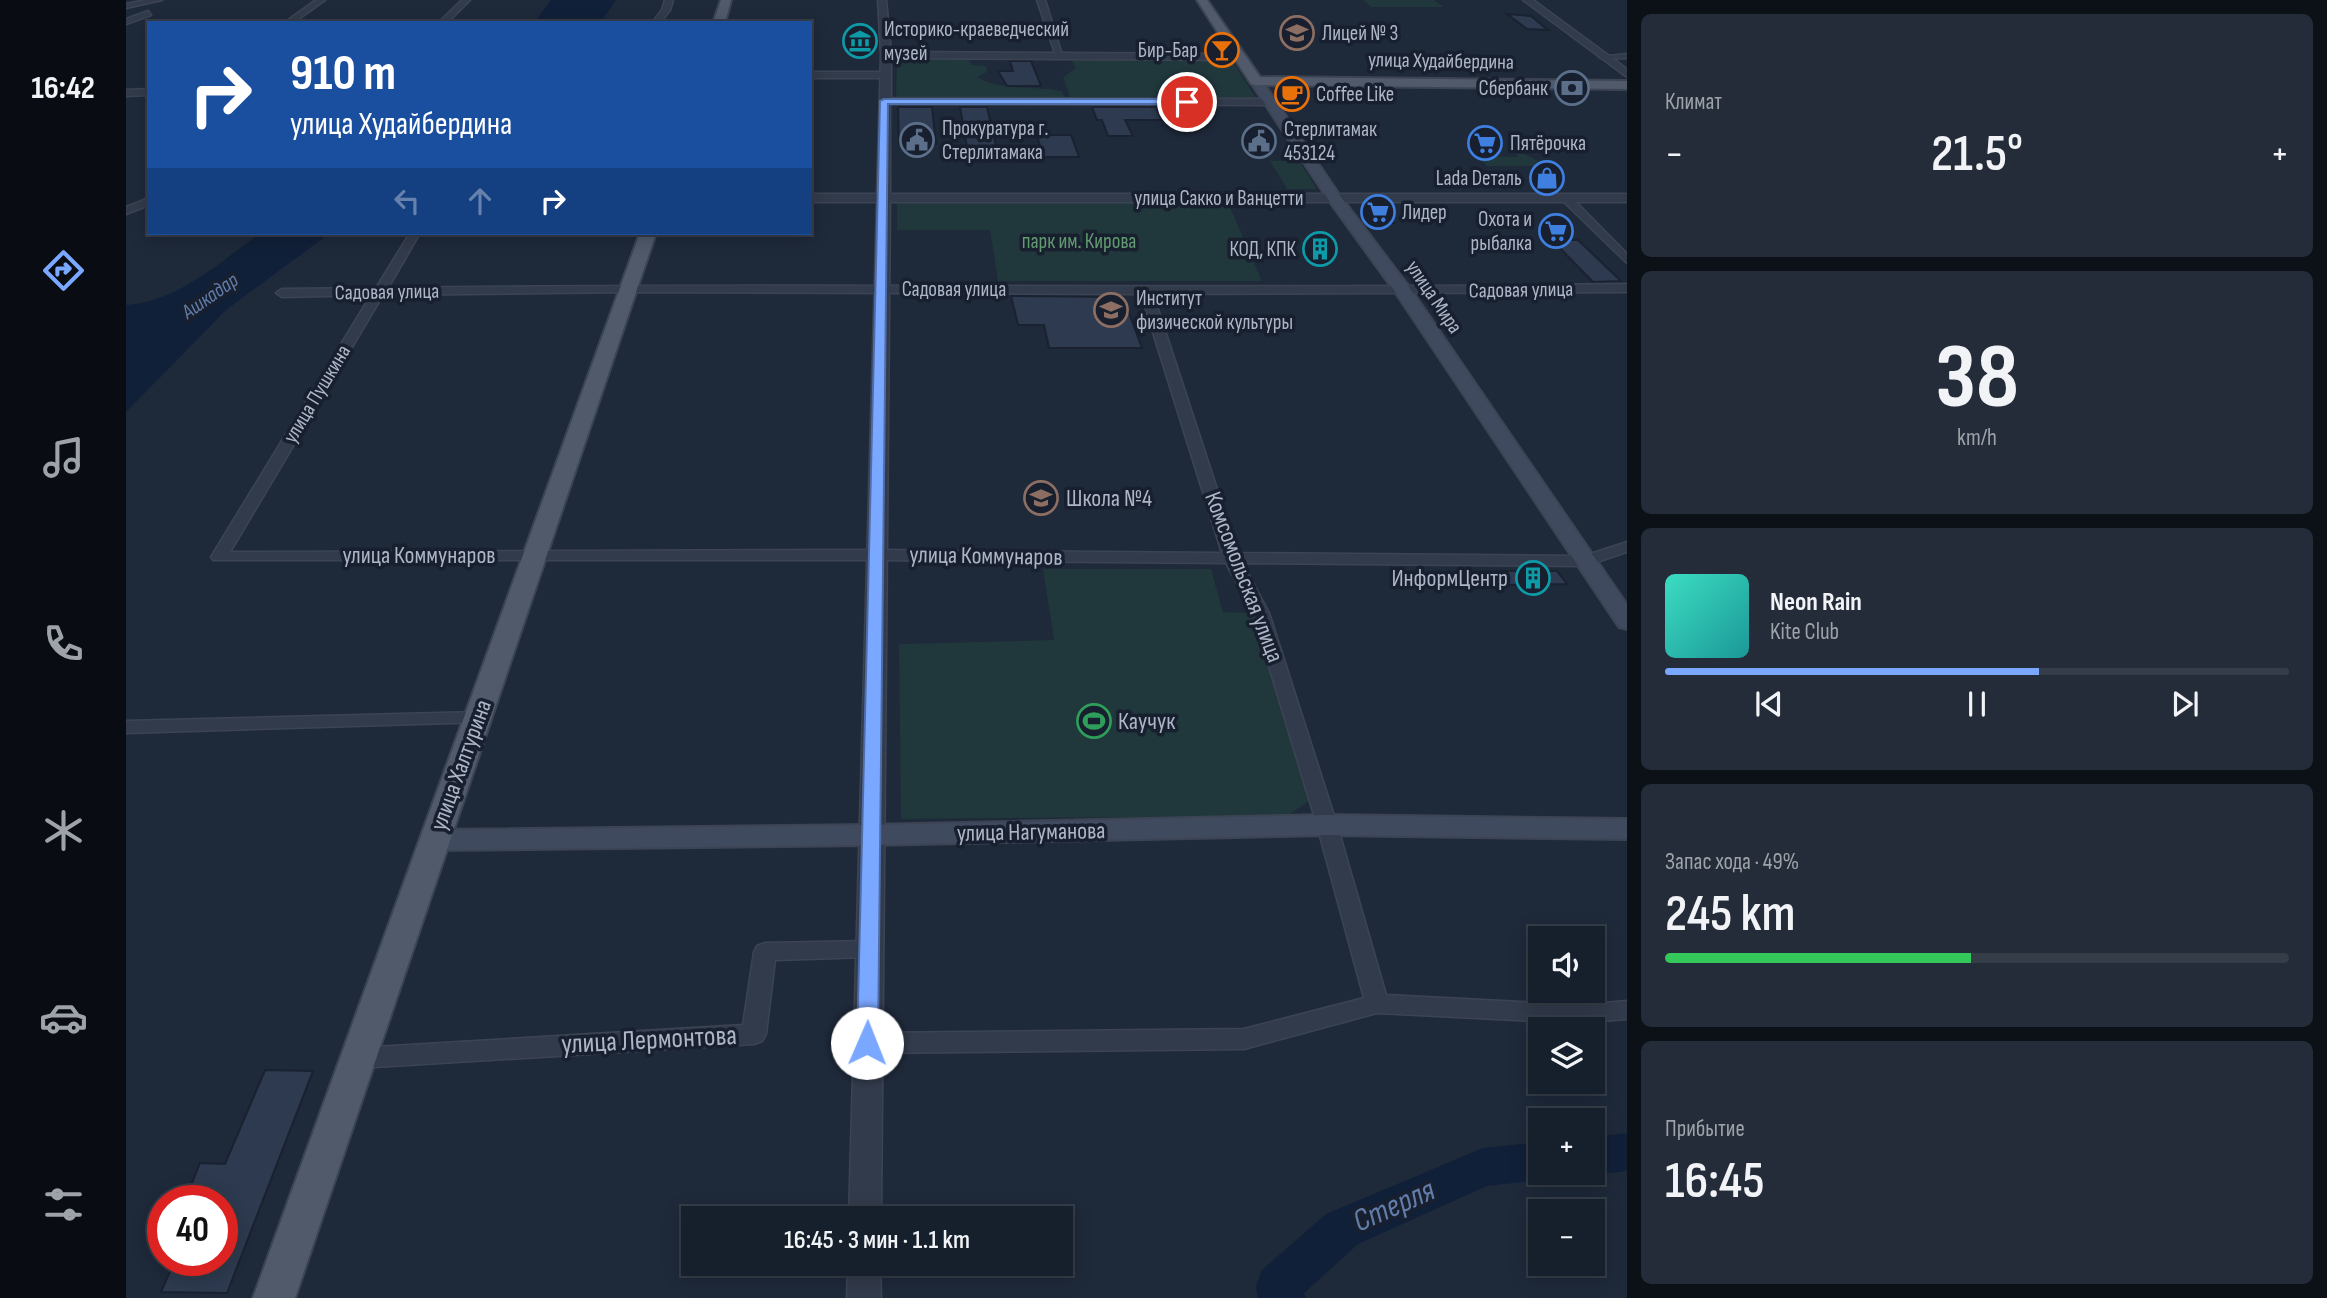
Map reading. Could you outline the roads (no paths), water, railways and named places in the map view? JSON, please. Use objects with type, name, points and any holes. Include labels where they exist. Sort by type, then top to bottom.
[{"type":"main road","points":[[720,21],[726,0]]},
{"type":"main road","name":"улица Мира","points":[[1202,0],[1335,199],[1403,291],[1627,622]]},
{"type":"main road","name":"улица Худайбердина","points":[[1256,80],[1627,84]]},
{"type":"main road","name":"улица Халтурина","points":[[274,1298],[647,235]]},
{"type":"main road","name":"улица Нагуманова","points":[[435,840],[870,835],[1327,825],[1627,829]]},
{"type":"street","points":[[126,6],[158,0]]},
{"type":"street","points":[[291,21],[321,0]]},
{"type":"street","points":[[444,21],[466,0]]},
{"type":"street","points":[[658,21],[666,10],[669,0]]},
{"type":"street","points":[[865,1206],[886,55],[882,0]]},
{"type":"street","points":[[1041,0],[1060,56]]},
{"type":"street","points":[[1527,0],[1623,70]]},
{"type":"street","points":[[126,22],[148,13]]},
{"type":"street","points":[[886,55],[1240,57]]},
{"type":"street","points":[[1603,57],[1627,56]]},
{"type":"street","points":[[812,75],[885,75]]},
{"type":"street","points":[[126,93],[147,92]]},
{"type":"street","points":[[884,101],[1270,102]]},
{"type":"street","name":"улица Сакко и Ванцетти","points":[[812,198],[1627,198]]},
{"type":"street","points":[[1566,198],[1627,260]]},
{"type":"street","points":[[126,211],[147,202]]},
{"type":"street","name":"улица Пушкина","points":[[219,557],[414,235]]},
{"type":"street","name":"Садовая улица","points":[[282,293],[628,288],[1403,291],[1627,288]]},
{"type":"street","name":"Комсомольская улица","points":[[1146,290],[1232,559],[1261,613],[1327,825]]},
{"type":"street","name":"улица Коммунаров","points":[[219,557],[877,555],[1585,561],[1627,547]]},
{"type":"street","points":[[126,727],[478,718]]},
{"type":"street","points":[[1327,825],[1377,1004]]},
{"type":"street","name":"улица Лермонтова","points":[[358,1058],[754,1034],[765,952],[869,949]]},
{"type":"street","points":[[867,1043],[1244,1040],[1377,1004],[1578,1014],[1627,1010]]},
{"type":"street","points":[[864,1276],[864,1298]]},
{"type":"water","points":[[551,0],[616,0],[601,21],[535,21]]},
{"type":"water","name":"Ашкадар","points":[[258,235],[327,235],[226,310],[126,412],[126,305],[163,296],[214,267]]},
{"type":"waterway","name":"Стерля","points":[[1605,1155],[1627,1152]]},
{"type":"waterway","name":"Стерля","points":[[1282,1298],[1279,1286],[1342,1229],[1483,1167],[1528,1162]]},
{"type":"place","name":"Лицей № 3","points":[[1297,33]]},
{"type":"place","name":"Историко-краеведческий музей","points":[[860,41]]},
{"type":"place","name":"Бир-Бар","points":[[1222,50]]},
{"type":"place","name":"Сбербанк","points":[[1572,88]]},
{"type":"place","name":"Coffee Like","points":[[1292,94]]},
{"type":"place","name":"Прокуратура г. Стерлитамака","points":[[917,140]]},
{"type":"place","name":"Стерлитамак 453124","points":[[1259,141]]},
{"type":"place","name":"Пятёрочка","points":[[1485,143]]},
{"type":"place","name":"Lada Dеталь","points":[[1547,178]]},
{"type":"place","name":"Лидер","points":[[1378,212]]},
{"type":"place","name":"Охота и рыбалка","points":[[1556,231]]},
{"type":"place","name":"КОД, КПК","points":[[1320,249]]},
{"type":"place","name":"Институт физической культуры","points":[[1111,310]]},
{"type":"place","name":"Школа №4","points":[[1041,498]]},
{"type":"place","name":"ИнформЦентр","points":[[1533,578]]},
{"type":"place","name":"Каучук","points":[[1094,721]]},
{"type":"park label","name":"парк им. Кирова","points":[[1079,241]]}]
